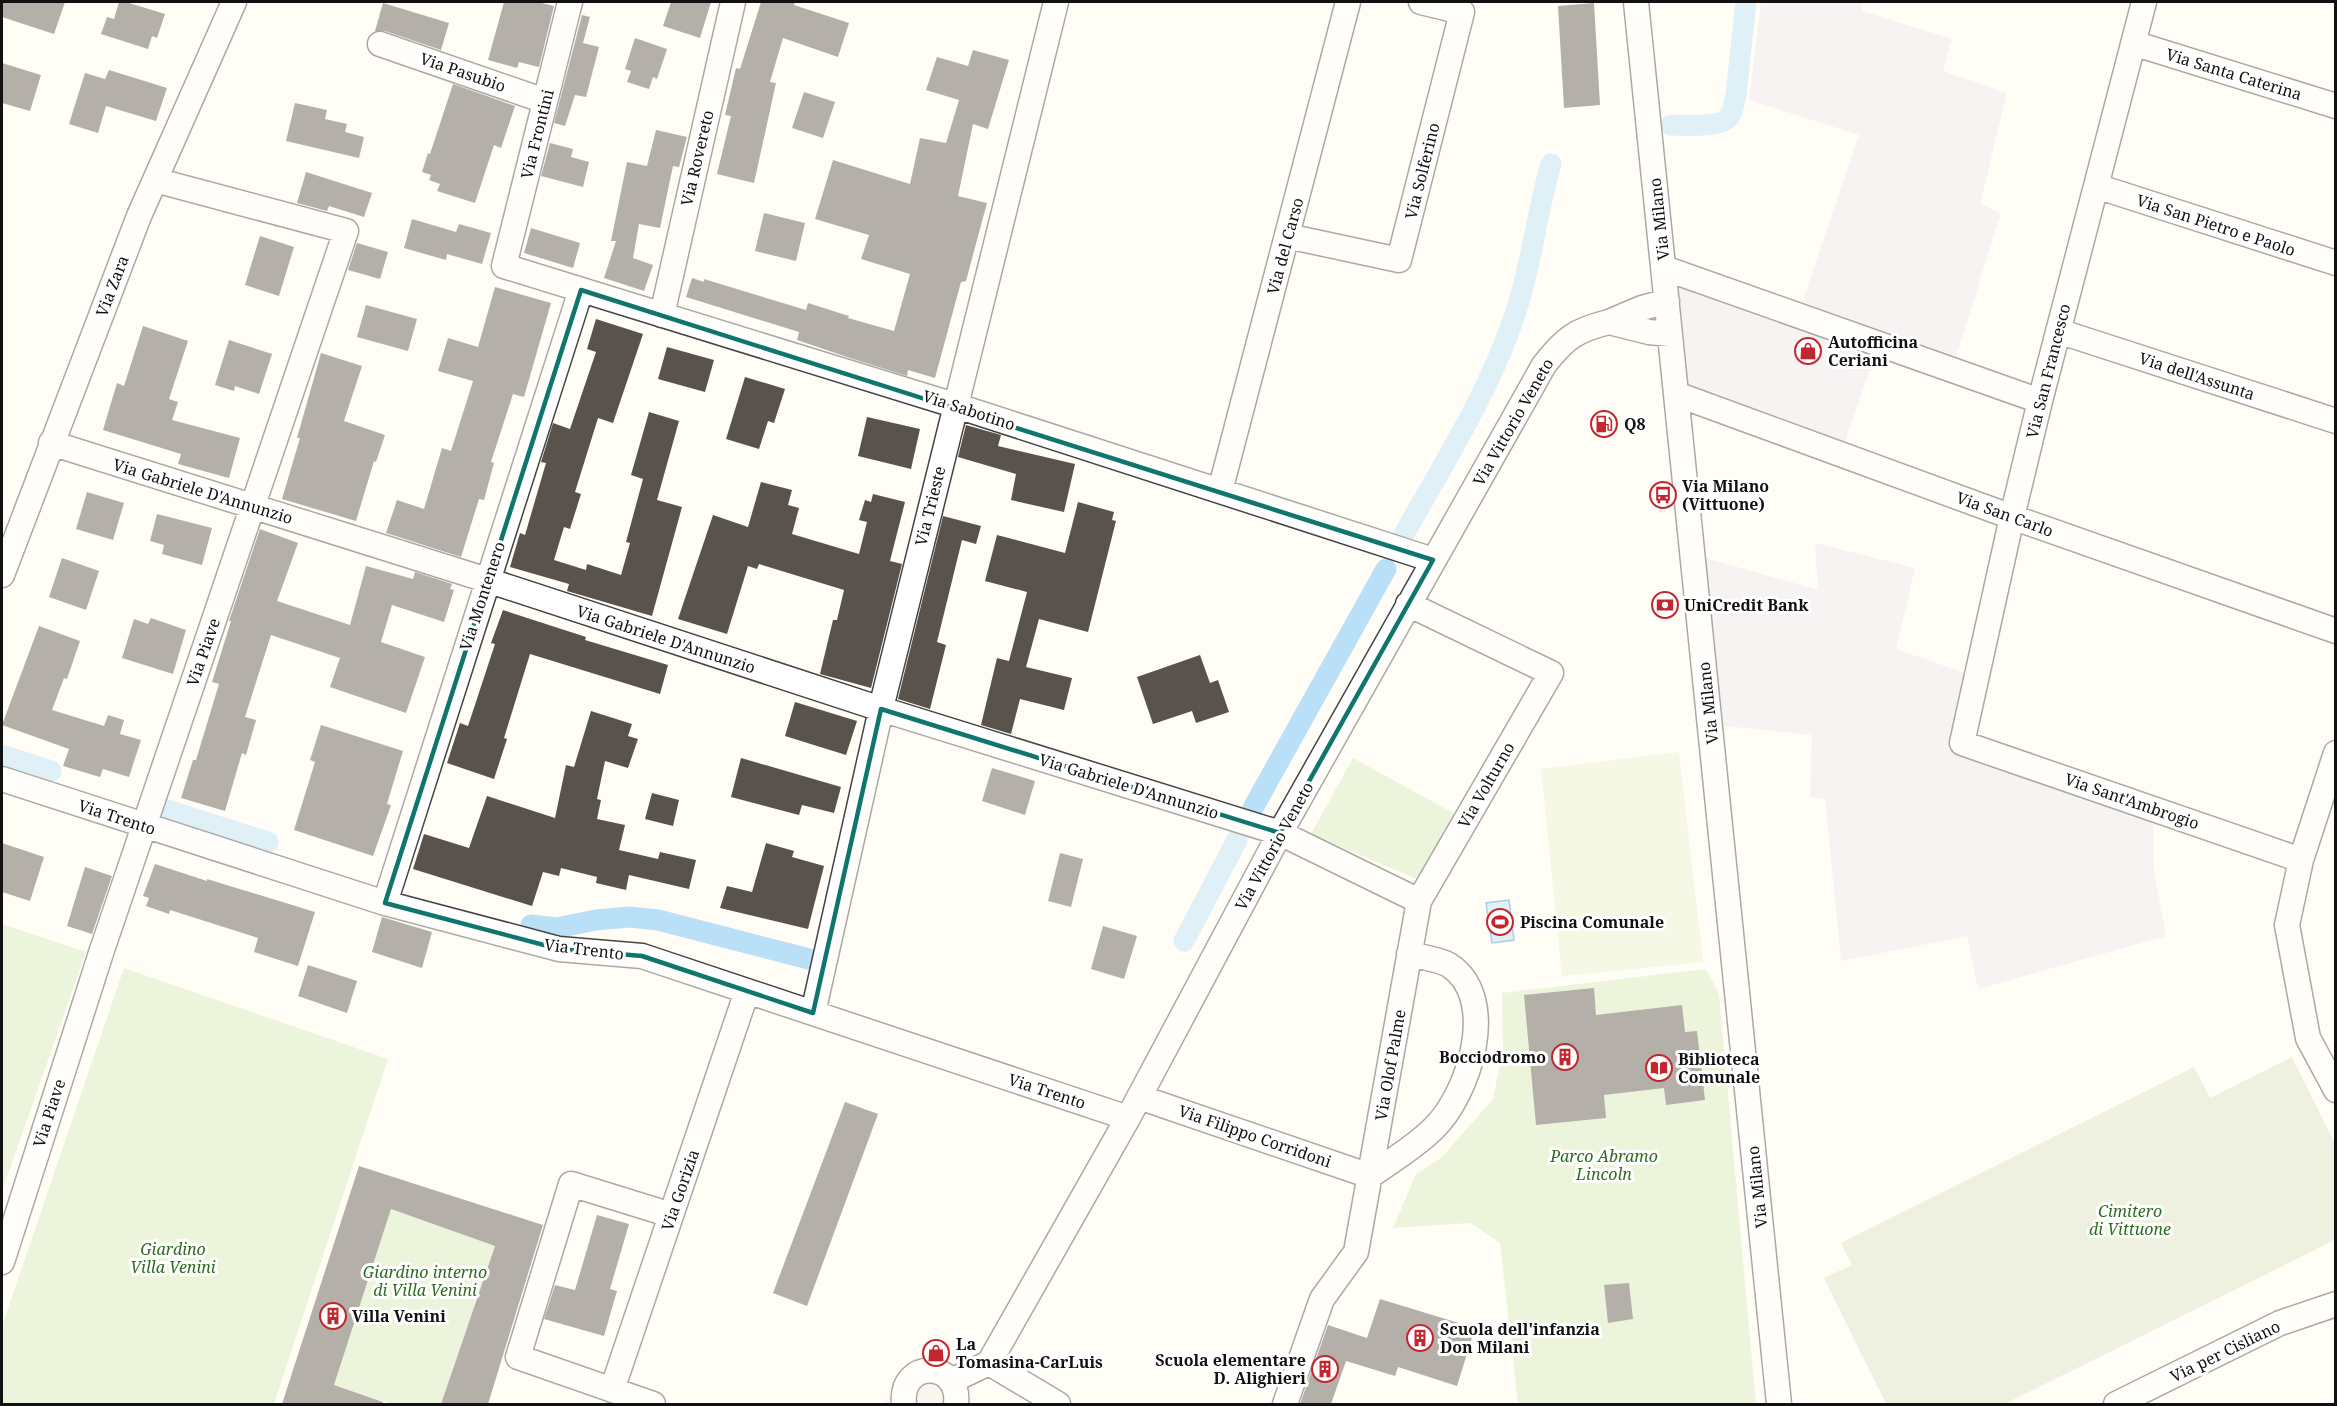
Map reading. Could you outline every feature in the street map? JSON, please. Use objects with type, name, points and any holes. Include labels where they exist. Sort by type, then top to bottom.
[{"type":"street","name":"Via Zara","points":[[2,575],[139,216],[234,2]]},
{"type":"street","name":"Via Frontini","points":[[504,266],[570,2]]},
{"type":"street","name":"Via Rovereto","points":[[662,315],[733,2]]},
{"type":"street","name":"Via Trieste","points":[[813,1013],[881,709],[954,405],[1056,2]]},
{"type":"street","name":"Via del Carso","points":[[1220,491],[1348,2]]},
{"type":"street","name":"Via Solferino","points":[[1287,237],[1399,260],[1462,12],[1420,2]]},
{"type":"street","name":"Via Milano","points":[[1636,2],[1779,1404]]},
{"type":"street","name":"Via San Francesco","points":[[1962,743],[2040,401],[2144,2]]},
{"type":"street","name":"Via Santa Caterina","points":[[2133,43],[2336,105]]},
{"type":"street","name":"Via Pasubio","points":[[380,44],[545,101]]},
{"type":"street","name":"Via Piave","points":[[2,1262],[97,964],[346,231],[155,180]]},
{"type":"street","name":"Via San Pietro e Paolo","points":[[2096,186],[2336,263]]},
{"type":"street","name":"Via Sabotino","points":[[504,266],[954,405],[1433,560]]},
{"type":"street","points":[[1664,268],[2040,401]]},
{"type":"street","name":"Via Montenero","points":[[385,903],[581,290]]},
{"type":"street","name":"Via Vittorio Veneto","points":[[989,1363],[1128,1118],[1280,833],[1544,365],[1559,345],[1587,327],[1667,301]]},
{"type":"street","points":[[1609,321],[1649,332],[1670,334]]},
{"type":"street","name":"Via dell'Assunta","points":[[2058,331],[2336,421]]},
{"type":"street","name":"Via San Carlo","points":[[1676,394],[2012,517],[2336,631]]},
{"type":"street","name":"Via Gabriele D'Annunzio","points":[[51,444],[487,580],[881,709],[1280,833]]},
{"type":"street","name":"Via Volturno","points":[[1408,604],[1551,673],[1419,901]]},
{"type":"street","name":"Via Sant'Ambrogio","points":[[1962,743],[2301,860]]},
{"type":"street","points":[[2336,753],[2301,860],[2287,925],[2308,1038],[2336,1090]]},
{"type":"street","name":"Via Trento","points":[[2,779],[385,903],[559,949],[642,956],[1128,1118]]},
{"type":"street","points":[[1280,833],[1419,901]]},
{"type":"street","name":"Via Olof Palme","points":[[1285,1404],[1322,1299],[1356,1252],[1419,901]]},
{"type":"street","points":[[1370,1176],[1433,1129],[1457,1099],[1471,1065],[1476,1028],[1470,987],[1448,965],[1409,954]]},
{"type":"street","name":"Via Gorizia","points":[[612,1390],[747,991]]},
{"type":"street","name":"Via Filippo Corridoni","points":[[1139,1096],[1370,1176]]},
{"type":"street","points":[[653,1404],[518,1357],[571,1184],[671,1215]]},
{"type":"street","name":"Via per Cisliano","points":[[2116,1404],[2280,1323],[2336,1304]]},
{"type":"street","points":[[951,1381],[989,1363],[1058,1404]]},
{"type":"street","points":[[904,1404],[905,1386],[918,1373],[927,1370],[936,1371],[951,1381],[955,1388],[956,1404]]},
{"type":"highlighted area","points":[[581,290],[1433,560],[1280,833],[881,709],[813,1013],[642,956],[559,949],[385,903]]},
{"type":"shaded area","points":[[1761,2],[1863,2],[1862,11],[1952,39],[1943,71],[2007,93],[1980,204],[2001,213],[1954,363],[1881,336],[1843,448],[1683,390],[1670,264],[1800,309],[1859,135],[1749,100]]},
{"type":"shaded area","points":[[1815,543],[1915,568],[1896,649],[1971,675],[1953,746],[2153,815],[2154,872],[2166,936],[1978,989],[1967,936],[1841,961],[1825,799],[1810,797],[1812,735],[1716,725],[1699,556],[1818,590]]},
{"type":"shaded area","points":[[912,1362],[975,1363],[982,1376],[965,1404],[883,1404]]},
{"type":"green space","points":[[1679,752],[1703,962],[1562,976],[1541,769]]},
{"type":"green space","points":[[1353,758],[1457,815],[1421,881],[1311,834]]},
{"type":"green space","points":[[2,924],[86,952],[4,1186],[2,1185]]},
{"type":"green space","name":"Giardino Villa Venini","points":[[124,968],[388,1059],[274,1404],[2,1404],[2,1326]]},
{"type":"green space","name":"Parco Abramo Lincoln","points":[[1706,969],[1719,994],[1756,1404],[1518,1404],[1500,1243],[1471,1223],[1393,1228],[1416,1174],[1441,1158],[1493,1099],[1503,1050],[1502,993]]},
{"type":"green space","name":"Cimitero di Vittuone","points":[[2292,1057],[2335,1144],[2335,1240],[2005,1404],[1886,1404],[1824,1278],[1852,1265],[1841,1243],[2194,1067],[2210,1098]]},
{"type":"green space","name":"Giardino interno di Villa Venini","points":[[391,1209],[495,1246],[441,1404],[392,1404],[334,1385]]},
{"type":"water","name":"Piscina Comunale","points":[[1509,900],[1514,940],[1492,943],[1486,903]]},
{"type":"building","points":[[2,2],[65,2],[54,34],[2,17]]},
{"type":"building","points":[[119,2],[165,14],[157,38],[152,36],[148,49],[101,34],[107,17],[114,19]]},
{"type":"building","points":[[504,2],[538,2],[554,6],[539,67],[519,62],[517,68],[488,60]]},
{"type":"building","points":[[671,2],[711,2],[700,38],[663,26]]},
{"type":"building","points":[[761,2],[795,2],[794,5],[849,23],[838,57],[783,38],[770,82],[776,83],[754,183],[717,174],[731,116],[725,115],[736,68],[740,69]]},
{"type":"building","points":[[383,3],[449,23],[441,50],[385,31],[375,31]]},
{"type":"building","points":[[1594,3],[1600,105],[1564,108],[1558,6]]},
{"type":"building","points":[[582,15],[590,17],[583,43],[599,47],[586,97],[575,95],[565,126],[554,123]]},
{"type":"building","points":[[635,38],[667,49],[657,79],[653,77],[649,89],[627,82],[631,71],[625,69]]},
{"type":"building","points":[[973,50],[1009,60],[988,129],[973,124],[958,196],[987,203],[966,281],[961,282],[935,378],[908,370],[907,376],[850,358],[797,340],[799,332],[686,297],[692,278],[704,282],[704,279],[806,310],[808,303],[849,316],[848,318],[894,331],[910,274],[861,259],[869,235],[815,219],[833,160],[910,184],[920,138],[946,143],[959,100],[926,90],[937,57],[968,66]]},
{"type":"building","points":[[2,63],[41,75],[30,111],[2,103]]},
{"type":"building","points":[[109,70],[167,88],[156,121],[106,106],[98,133],[69,124],[85,73],[105,79]]},
{"type":"building","points":[[453,84],[515,106],[501,148],[494,145],[475,203],[437,191],[440,184],[429,180],[431,175],[422,172]]},
{"type":"building","points":[[804,92],[835,102],[823,138],[792,128]]},
{"type":"building","points":[[295,103],[327,110],[325,119],[347,124],[345,132],[364,137],[359,158],[286,141]]},
{"type":"building","points":[[656,130],[687,137],[679,167],[673,166],[660,228],[639,224],[633,258],[653,265],[644,291],[604,278],[616,241],[611,241],[627,162],[647,166]]},
{"type":"building","points":[[550,143],[573,149],[571,157],[589,162],[583,187],[541,176]]},
{"type":"building","points":[[306,172],[372,193],[364,217],[329,206],[327,211],[297,203]]},
{"type":"building","points":[[764,213],[805,223],[796,261],[755,251]]},
{"type":"building","points":[[412,219],[456,232],[459,224],[491,233],[482,264],[447,254],[446,260],[404,248]]},
{"type":"building","points":[[531,228],[580,243],[573,268],[524,253]]},
{"type":"building","points":[[260,236],[294,247],[279,296],[245,285]]},
{"type":"building","points":[[357,243],[388,252],[380,279],[348,270]]},
{"type":"building","points":[[495,287],[551,303],[524,397],[513,394],[491,462],[494,463],[484,500],[479,499],[461,557],[386,533],[397,500],[424,509],[442,448],[451,451],[473,381],[438,371],[448,338],[478,347]]},
{"type":"building","points":[[366,305],[417,319],[408,351],[357,337]]},
{"type":"building","points":[[596,319],[643,334],[613,423],[598,418],[575,492],[581,494],[570,529],[564,527],[554,560],[586,570],[587,564],[621,575],[630,543],[626,542],[643,479],[631,475],[649,412],[679,421],[657,500],[682,507],[652,616],[567,591],[569,584],[510,567],[520,533],[525,535],[546,463],[541,462],[553,423],[570,429],[596,352],[587,349]]},
{"type":"building","points":[[143,326],[188,341],[169,399],[178,402],[172,420],[240,438],[229,478],[178,464],[181,454],[103,430],[117,383],[124,386]]},
{"type":"building","points":[[229,340],[272,354],[259,394],[235,386],[234,391],[215,385]]},
{"type":"building","points":[[667,347],[714,360],[705,392],[658,379]]},
{"type":"building","points":[[321,353],[362,366],[344,421],[385,435],[376,462],[374,461],[356,521],[282,499]]},
{"type":"building","points":[[745,377],[785,389],[774,423],[768,421],[759,449],[726,439]]},
{"type":"building","points":[[867,417],[920,429],[911,469],[858,456]]},
{"type":"building","points":[[966,425],[1001,435],[998,446],[1075,464],[1064,512],[1011,500],[1016,474],[958,457]]},
{"type":"building","points":[[761,482],[792,490],[788,505],[799,508],[792,534],[859,554],[867,522],[859,520],[865,500],[871,502],[873,494],[905,502],[890,561],[902,564],[871,688],[820,674],[833,620],[837,620],[844,590],[759,564],[757,569],[748,566],[727,634],[678,619],[713,515],[748,527]]},
{"type":"building","points":[[87,492],[124,503],[113,540],[76,529]]},
{"type":"building","points":[[1078,502],[1114,512],[1112,520],[1116,521],[1088,632],[1039,619],[1026,667],[1072,678],[1064,710],[1020,699],[1011,734],[981,725],[997,658],[1009,661],[1027,592],[985,581],[997,535],[1065,553]]},
{"type":"building","points":[[157,514],[212,528],[202,565],[162,554],[164,545],[150,541]]},
{"type":"building","points":[[943,516],[981,526],[976,544],[962,540],[937,642],[946,645],[930,709],[898,699]]},
{"type":"building","points":[[260,529],[298,543],[277,601],[350,625],[366,566],[413,579],[415,572],[452,584],[450,589],[454,590],[444,622],[392,605],[381,642],[425,657],[406,713],[330,687],[340,658],[271,635],[245,717],[256,720],[246,755],[242,753],[225,811],[181,798],[193,760],[196,760],[219,684],[212,682],[231,621],[229,621]]},
{"type":"building","points":[[62,558],[99,571],[86,610],[49,597]]},
{"type":"building","points":[[503,610],[586,637],[585,640],[668,665],[660,694],[530,654],[494,779],[447,763],[460,723],[468,726],[495,644],[491,643]]},
{"type":"building","points":[[151,618],[186,630],[173,674],[122,658],[134,619],[148,624]]},
{"type":"building","points":[[39,626],[80,641],[67,679],[64,678],[52,710],[104,726],[108,715],[124,720],[120,734],[141,740],[129,777],[103,769],[100,777],[63,766],[69,749],[2,725]]},
{"type":"building","points":[[1200,655],[1210,683],[1218,680],[1229,712],[1196,723],[1192,711],[1153,724],[1137,677]]},
{"type":"building","points":[[795,702],[857,721],[846,755],[785,736]]},
{"type":"building","points":[[591,711],[632,724],[628,736],[638,739],[628,768],[605,761],[597,799],[601,800],[597,819],[625,825],[619,850],[658,859],[660,852],[696,860],[689,889],[629,875],[626,890],[596,883],[597,877],[561,868],[559,876],[543,872],[532,906],[413,869],[424,834],[469,848],[487,796],[555,818],[566,765],[574,767]]},
{"type":"building","points":[[321,725],[403,751],[387,804],[391,805],[373,856],[294,830],[315,762],[310,760]]},
{"type":"building","points":[[741,758],[841,787],[834,813],[802,805],[799,815],[731,797]]},
{"type":"building","points":[[992,768],[1035,781],[1025,815],[982,801]]},
{"type":"building","points":[[652,793],[679,800],[673,826],[645,819]]},
{"type":"building","points":[[2,843],[44,857],[30,901],[2,892]]},
{"type":"building","points":[[766,843],[794,851],[792,857],[824,866],[808,929],[720,908],[727,886],[752,892]]},
{"type":"building","points":[[1060,853],[1083,859],[1071,907],[1048,901]]},
{"type":"building","points":[[155,864],[315,912],[298,966],[254,952],[258,938],[170,910],[169,914],[146,906],[149,898],[143,896]]},
{"type":"building","points":[[85,867],[112,876],[92,934],[67,926]]},
{"type":"building","points":[[382,917],[432,932],[422,968],[372,952]]},
{"type":"building","points":[[1103,926],[1137,936],[1124,979],[1091,969]]},
{"type":"building","points":[[308,965],[357,981],[347,1013],[298,996]]},
{"type":"building","points":[[1594,988],[1596,1015],[1682,1005],[1685,1032],[1697,1031],[1705,1100],[1666,1105],[1664,1088],[1604,1095],[1606,1118],[1536,1125],[1524,995]]},
{"type":"building","points":[[845,1102],[878,1114],[807,1306],[773,1293]]},
{"type":"building","name":"Villa Venini","points":[[359,1166],[543,1225],[488,1404],[441,1404],[495,1246],[391,1209],[334,1385],[383,1402],[383,1404],[282,1404]]},
{"type":"building","points":[[597,1215],[629,1224],[610,1289],[617,1291],[604,1336],[544,1319],[555,1285],[575,1290]]},
{"type":"building","points":[[1629,1283],[1633,1319],[1608,1323],[1604,1285]]},
{"type":"building","name":"Scuola dell'infanzia Don Milani","points":[[1380,1299],[1475,1328],[1457,1386],[1398,1367],[1395,1376],[1346,1361],[1331,1404],[1300,1404],[1328,1325],[1367,1338]]},
{"type":"waterway","points":[[1671,125],[1709,125],[1724,121],[1730,116],[1736,95],[1746,2]]},
{"type":"waterway","points":[[1403,536],[1463,430],[1502,348],[1519,301],[1551,164]]},
{"type":"waterway","points":[[1253,808],[1386,569]]},
{"type":"waterway","points":[[2,755],[51,771]]},
{"type":"waterway","points":[[164,809],[268,842]]},
{"type":"waterway","points":[[1184,941],[1237,840]]},
{"type":"waterway","points":[[531,925],[556,928],[596,920],[629,917],[658,920],[809,959]]},
{"type":"place","name":"Autofficina Ceriani","points":[[1808,351]]},
{"type":"place","name":"Q8","points":[[1604,424]]},
{"type":"place","name":"Via Milano (Vittuone)","points":[[1663,495]]},
{"type":"place","name":"UniCredit Bank","points":[[1665,605]]},
{"type":"place","name":"Piscina Comunale","points":[[1500,922]]},
{"type":"place","name":"Bocciodromo","points":[[1565,1057]]},
{"type":"place","name":"Biblioteca Comunale","points":[[1659,1068]]},
{"type":"place","name":"Villa Venini","points":[[333,1316]]},
{"type":"place","name":"Scuola dell'infanzia Don Milani","points":[[1420,1338]]},
{"type":"place","name":"La Tomasina-CarLuis","points":[[936,1353]]},
{"type":"place","name":"Scuola elementare D. Alighieri","points":[[1325,1369]]}]
